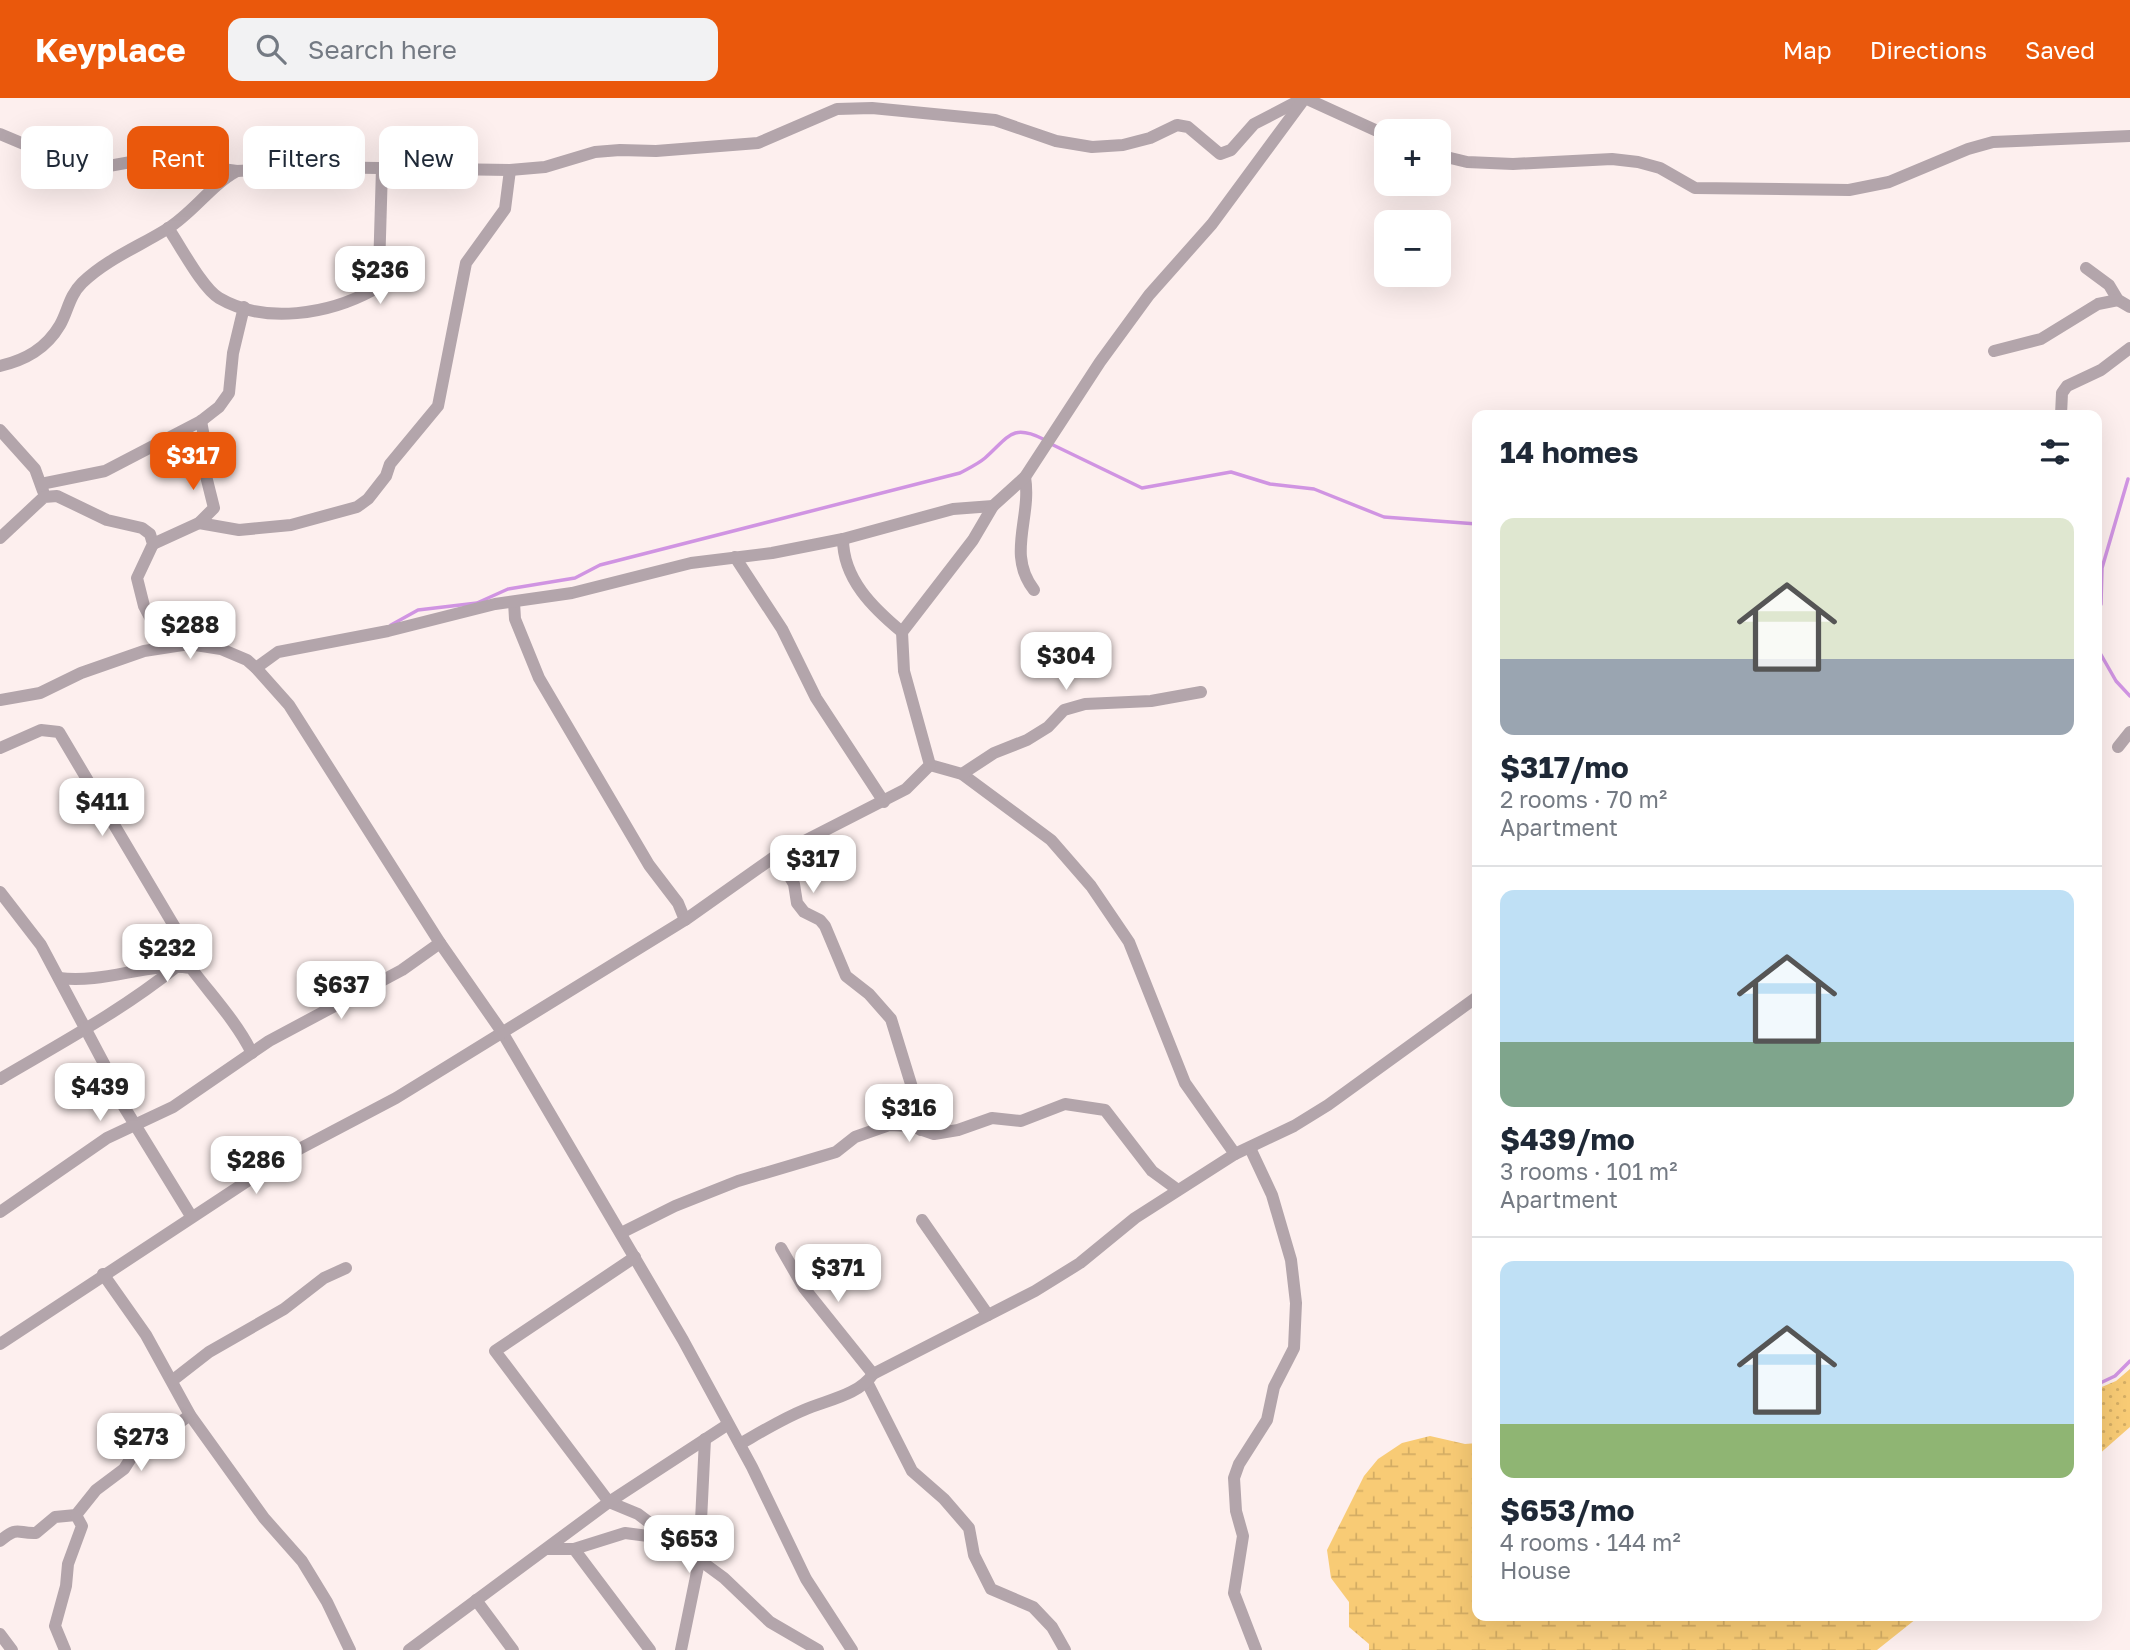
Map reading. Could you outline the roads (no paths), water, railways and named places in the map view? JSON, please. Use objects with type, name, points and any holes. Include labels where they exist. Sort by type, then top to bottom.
[{"type":"street","points":[[478,170],[545,167],[595,152],[620,149],[656,151],[758,143],[837,109],[872,108],[995,120],[1056,141],[1092,147],[1123,145],[1177,125],[1188,127],[1220,154],[1231,150],[1254,124],[1304,98]]},
{"type":"street","points":[[930,765],[904,671],[902,632],[973,540],[993,506],[1025,477],[1100,362],[1149,295],[1212,223],[1304,98],[1374,130]]},
{"type":"street","points":[[0,135],[69,163],[86,166],[103,167],[148,159],[237,172],[379,168]]},
{"type":"street","points":[[1451,158],[1467,162],[1513,164],[1612,159],[1660,168],[1695,188],[1849,190],[1889,182],[1968,149],[1993,142],[2130,136]]},
{"type":"street","points":[[200,523],[239,530],[291,525],[357,507],[368,499],[386,476],[390,464],[438,406],[466,263],[505,209],[510,170]]},
{"type":"street","points":[[0,366],[28,356],[43,347],[61,324],[66,307],[80,284],[128,249],[168,228],[237,172]]},
{"type":"street","points":[[168,228],[212,292],[244,307],[301,314],[373,290],[379,271],[381,189]]},
{"type":"street","points":[[2086,268],[2109,285],[2118,300],[2130,307]]},
{"type":"street","points":[[1994,351],[2041,340],[2098,304],[2118,300]]},
{"type":"street","points":[[41,484],[105,471],[201,421],[229,393],[233,353],[244,307]]},
{"type":"street","points":[[2061,410],[2062,393],[2067,386],[2101,370],[2130,348]]},
{"type":"street","points":[[189,644],[154,625],[144,606],[137,578],[153,544],[200,523],[214,508],[204,468],[205,442],[201,421]]},
{"type":"street","points":[[0,430],[35,469],[44,497]]},
{"type":"street","points":[[1025,477],[1028,494],[1020,560],[1022,574],[1034,590]]},
{"type":"street","points":[[0,538],[44,497],[57,496],[107,520],[142,528],[150,534],[153,544]]},
{"type":"street","points":[[256,668],[278,652],[388,631],[473,609],[572,593],[691,563],[843,539],[953,509],[993,506]]},
{"type":"street","points":[[843,539],[846,567],[858,587],[876,610],[902,632]]},
{"type":"street","points":[[735,557],[788,639],[816,698],[884,802]]},
{"type":"street","points":[[514,602],[515,619],[539,678],[613,798],[649,865],[678,904],[685,920]]},
{"type":"street","points":[[0,700],[40,693],[81,673],[144,651],[189,644],[221,649],[247,660],[256,668],[289,705],[341,782],[440,943],[502,1032],[635,1257],[740,1444],[806,1579],[852,1650]]},
{"type":"street","points":[[962,774],[994,753],[1027,740],[1048,727],[1064,710],[1085,704],[1151,701],[1200,692]]},
{"type":"street","points":[[0,748],[41,730],[59,732],[187,946],[184,967],[108,1017],[84,1027],[0,1079]]},
{"type":"street","points":[[2118,747],[2130,732]]},
{"type":"street","points":[[0,1344],[284,1157],[396,1098],[685,920],[777,855],[852,814],[884,802],[906,789],[930,765]]},
{"type":"street","points":[[930,765],[962,774],[1051,840],[1091,886],[1129,942],[1185,1083],[1235,1154]]},
{"type":"street","points":[[777,855],[794,884],[797,903],[804,912],[820,920],[825,926],[846,975],[891,1019],[919,1110],[922,1130]]},
{"type":"street","points":[[0,892],[41,945],[118,1097],[137,1123],[191,1216]]},
{"type":"street","points":[[0,1212],[107,1138],[173,1107],[252,1053],[402,970],[440,943]]},
{"type":"street","points":[[184,967],[232,1018],[252,1053]]},
{"type":"street","points":[[59,978],[116,977],[184,967]]},
{"type":"street","points":[[740,1444],[803,1410],[843,1395],[1080,1262],[1135,1217],[1235,1154],[1328,1105],[1472,1002]]},
{"type":"street","points":[[621,1233],[675,1206],[738,1181],[836,1152],[870,1130],[890,1125],[934,1134],[958,1130],[992,1118],[1021,1121],[1065,1104],[1082,1104],[1105,1110],[1152,1171],[1178,1190]]},
{"type":"street","points":[[1250,1148],[1276,1208],[1291,1260],[1296,1303],[1294,1348],[1273,1387],[1267,1420],[1239,1464],[1234,1478],[1236,1511],[1243,1536],[1234,1593],[1256,1650]]},
{"type":"street","points":[[922,1220],[988,1315]]},
{"type":"street","points":[[781,1248],[804,1288],[870,1378],[912,1471],[944,1499],[969,1528],[974,1555],[991,1589],[1033,1607],[1052,1627],[1065,1650]]},
{"type":"street","points":[[635,1257],[495,1351],[609,1502],[638,1514],[724,1578],[770,1622],[818,1650]]},
{"type":"street","points":[[173,1380],[209,1352],[284,1309],[324,1278],[346,1268]]},
{"type":"street","points":[[103,1274],[173,1380],[190,1415],[264,1518],[302,1562],[327,1601],[350,1650]]},
{"type":"street","points":[[0,1541],[12,1531],[23,1529],[36,1533],[55,1517],[76,1515],[96,1490],[124,1469],[138,1452],[190,1415]]},
{"type":"street","points":[[409,1650],[609,1502],[727,1425]]},
{"type":"street","points":[[681,1650],[699,1562],[705,1439]]},
{"type":"street","points":[[65,1650],[55,1626],[66,1586],[68,1564],[82,1526],[76,1515]]},
{"type":"street","points":[[547,1549],[574,1549],[625,1533],[671,1539]]},
{"type":"street","points":[[574,1549],[650,1650]]},
{"type":"street","points":[[476,1600],[513,1650]]},
{"type":"street","points":[[0,1634],[12,1650]]},
{"type":"waterway","points":[[391,625],[418,610],[477,603],[508,589],[575,578],[600,565],[960,473],[1017,433],[1024,432],[1043,439]]},
{"type":"waterway","points":[[1051,444],[1142,488],[1231,472],[1270,484],[1314,489],[1384,517],[1472,524]]},
{"type":"waterway","points":[[2102,568],[2128,479]]},
{"type":"waterway","points":[[2102,656],[2116,681],[2130,696]]},
{"type":"waterway","points":[[2102,1382],[2115,1376],[2130,1361]]}]
